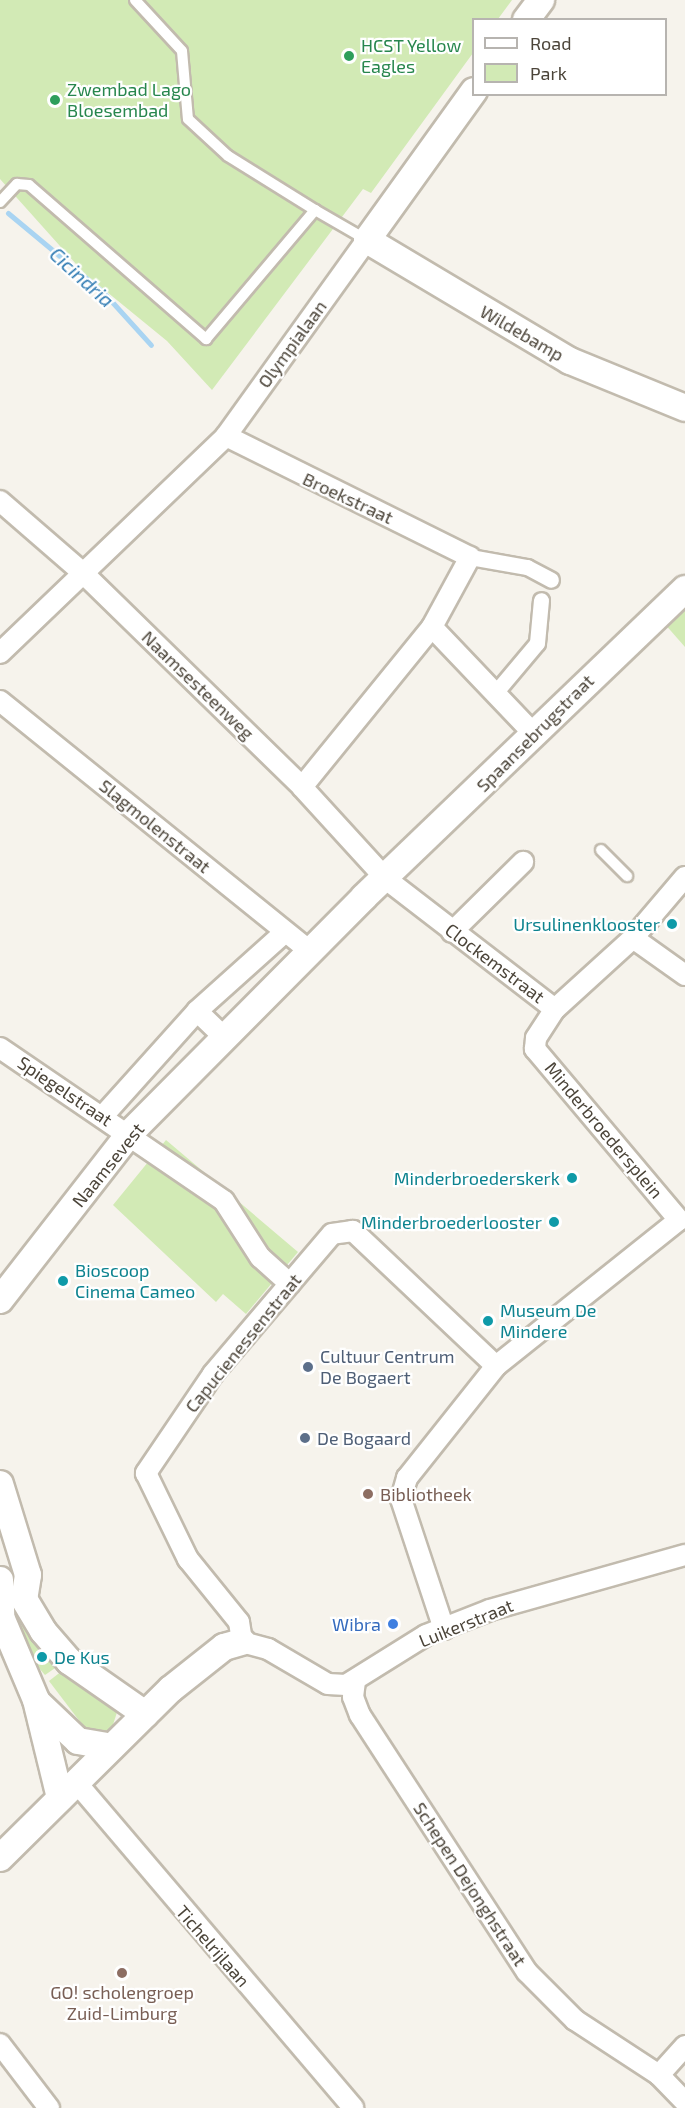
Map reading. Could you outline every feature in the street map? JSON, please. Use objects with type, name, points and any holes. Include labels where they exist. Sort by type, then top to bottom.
[{"type":"street","points":[[528,18],[541,0]]},
{"type":"street","name":"Olympialaan","points":[[0,653],[226,436],[472,94]]},
{"type":"street","name":"Wildebamp","points":[[367,240],[570,361],[685,408]]},
{"type":"street","name":"Broekstraat","points":[[226,436],[470,558],[519,565],[551,580]]},
{"type":"street","name":"Naamsesteenweg","points":[[0,501],[83,573],[302,786],[386,879]]},
{"type":"street","points":[[302,786],[432,627],[470,558]]},
{"type":"street","name":"Spaansebrugstraat","points":[[386,879],[685,590]]},
{"type":"street","points":[[495,693],[537,644],[541,600]]},
{"type":"street","points":[[432,627],[534,734]]},
{"type":"street","name":"Slagmolenstraat","points":[[0,701],[310,951]]},
{"type":"street","points":[[452,932],[523,862]]},
{"type":"street","name":"Clockemstraat","points":[[386,879],[555,1009],[633,938],[685,877]]},
{"type":"street","name":"Naamsevest","points":[[0,1300],[130,1133],[310,951],[386,879]]},
{"type":"street","name":"Naamsevest","points":[[102,1117],[196,1011],[285,932]]},
{"type":"street","points":[[633,938],[685,975]]},
{"type":"street","name":"Minderbroedersplein","points":[[496,1366],[679,1220],[535,1049],[536,1038],[555,1009]]},
{"type":"street","points":[[196,1011],[225,1038]]},
{"type":"street","name":"Spiegelstraat","points":[[0,1048],[102,1117],[130,1133],[168,1167],[224,1200],[260,1257],[290,1284]]},
{"type":"street","name":"Capucienessenstraat","points":[[242,1642],[239,1622],[189,1559],[146,1473],[213,1374],[332,1234],[353,1231],[496,1366]]},
{"type":"street","points":[[444,1629],[401,1499],[407,1478],[496,1366]]},
{"type":"street","points":[[0,1484],[28,1575],[5,1600],[9,1654],[36,1700],[68,1790]]},
{"type":"street","name":"Luikerstraat","points":[[242,1642],[268,1649],[328,1684],[355,1681],[444,1629],[490,1610],[685,1555]]},
{"type":"street","points":[[5,1600],[69,1662],[145,1714]]},
{"type":"street","points":[[0,1858],[145,1714],[211,1656],[242,1642]]},
{"type":"street","name":"Schepen Dejonghstraat","points":[[355,1681],[360,1715],[527,1971],[574,2020],[659,2075],[685,2102]]},
{"type":"street","points":[[36,1700],[78,1741],[111,1748]]},
{"type":"street","name":"Tichelrijlaan","points":[[68,1790],[353,2108]]},
{"type":"street","points":[[0,2044],[49,2108]]},
{"type":"street","points":[[659,2075],[685,2046]]},
{"type":"lane","points":[[135,0],[183,51],[188,119],[228,156],[251,165],[315,210],[367,240]]},
{"type":"lane","points":[[0,202],[17,184],[29,185],[206,339],[315,210]]},
{"type":"lane","points":[[601,850],[627,876]]},
{"type":"green space","points":[[0,0],[512,0],[499,18],[472,18],[472,54],[371,193],[363,189],[212,390],[167,341],[85,274],[0,179]]},
{"type":"green space","points":[[685,606],[685,647],[663,622]]},
{"type":"green space","points":[[166,1140],[298,1252],[246,1314],[223,1294],[216,1302],[113,1205]]},
{"type":"green space","points":[[18,1614],[61,1664],[45,1675],[20,1646]]},
{"type":"green space","points":[[67,1667],[118,1709],[112,1728],[101,1733],[84,1727],[49,1681]]},
{"type":"waterway","name":"Cicindria","points":[[8,213],[104,293],[151,345]]},
{"type":"place","name":"HCST Yellow Eagles","points":[[349,56]]},
{"type":"place","name":"Zwembad Lago Bloesembad","points":[[55,100]]},
{"type":"place","name":"Ursulinenklooster","points":[[672,924]]},
{"type":"place","name":"Minderbroederskerk","points":[[572,1178]]},
{"type":"place","name":"Minderbroederlooster","points":[[554,1222]]},
{"type":"place","name":"Bioscoop Cinema Cameo","points":[[63,1281]]},
{"type":"place","name":"Museum De Mindere","points":[[488,1321]]},
{"type":"place","name":"Cultuur Centrum De Bogaert","points":[[308,1367]]},
{"type":"place","name":"De Bogaard","points":[[305,1438]]},
{"type":"place","name":"Bibliotheek","points":[[368,1494]]},
{"type":"place","name":"Wibra","points":[[393,1624]]},
{"type":"place","name":"De Kus","points":[[42,1657]]},
{"type":"place","name":"GO! scholengroep Zuid-Limburg","points":[[122,1973]]}]
